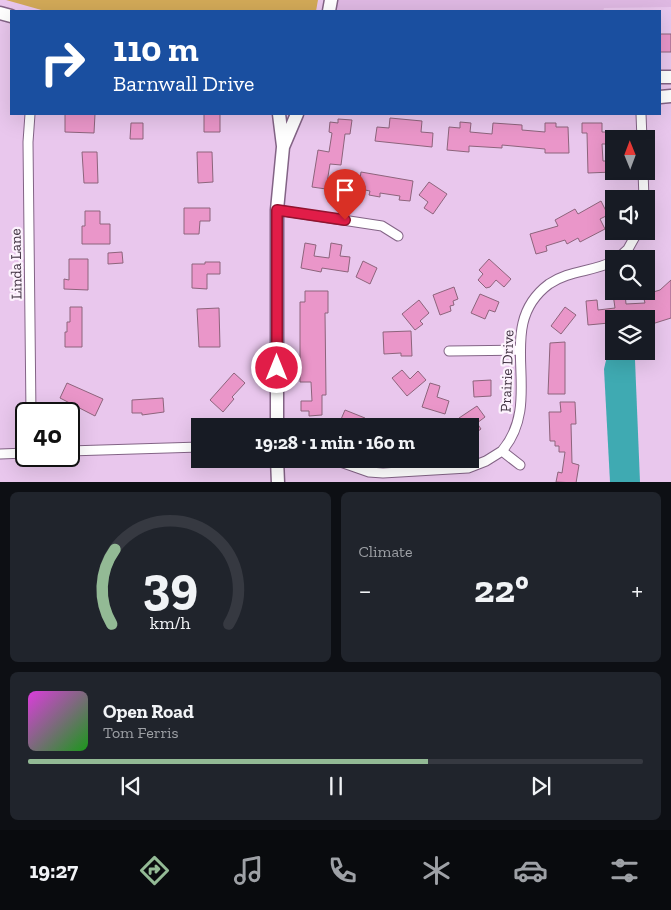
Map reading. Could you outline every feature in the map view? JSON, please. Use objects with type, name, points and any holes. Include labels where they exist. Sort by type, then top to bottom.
[{"type":"street","name":"Linda Lane","points":[[30,115],[28,142],[31,402]]},
{"type":"street","points":[[278,418],[277,210],[283,146],[279,115]]},
{"type":"street","points":[[283,146],[296,115]]},
{"type":"street","points":[[641,115],[642,130]]},
{"type":"street","points":[[277,210],[382,226],[398,236]]},
{"type":"street","name":"Prairie Drive","points":[[502,451],[511,440],[518,426],[522,395],[520,350],[524,314],[537,294],[561,277],[592,270],[605,265]]},
{"type":"street","points":[[449,351],[520,350]]},
{"type":"street","points":[[80,451],[191,447]]},
{"type":"street","points":[[479,464],[502,451],[520,465]]},
{"type":"street","points":[[0,454],[15,453]]},
{"type":"street","points":[[278,468],[278,482]]},
{"type":"street","points":[[357,468],[368,472],[383,473],[468,468]]},
{"type":"shaded area","points":[[6,0],[318,0],[316,10],[41,10]]},
{"type":"shaded area","points":[[338,0],[671,0],[671,7],[604,8],[603,10],[336,10]]},
{"type":"shaded area","points":[[606,360],[635,360],[640,482],[610,482],[604,369]]},
{"type":"building","points":[[661,34],[671,34],[671,52],[661,52]]},
{"type":"building","points":[[65,115],[95,115],[94,133],[65,132]]},
{"type":"building","points":[[204,115],[220,115],[220,132],[204,132]]},
{"type":"building","points":[[390,118],[422,121],[421,132],[433,133],[432,147],[375,141],[377,127],[389,128]]},
{"type":"building","points":[[338,119],[352,120],[350,134],[345,134],[341,165],[330,164],[326,189],[312,187],[318,150],[329,152],[332,133],[329,132],[330,122],[338,123]]},
{"type":"building","points":[[460,122],[471,123],[470,132],[492,134],[493,123],[522,125],[522,130],[545,132],[545,123],[556,123],[556,127],[568,127],[569,153],[545,153],[545,149],[502,145],[502,148],[469,146],[469,152],[447,150],[449,127],[460,128]]},
{"type":"building","points":[[131,123],[143,123],[143,139],[130,139]]},
{"type":"building","points":[[582,123],[602,123],[602,132],[605,132],[605,144],[602,144],[605,172],[588,173],[587,133],[582,133]]},
{"type":"building","points":[[82,152],[97,152],[98,183],[84,183]]},
{"type":"building","points":[[197,152],[212,152],[213,182],[198,183]]},
{"type":"building","points":[[361,172],[413,181],[410,201],[399,200],[400,196],[380,193],[380,197],[369,195],[370,191],[365,190],[365,186],[359,185]]},
{"type":"building","points":[[429,182],[447,194],[433,214],[424,208],[428,202],[419,195]]},
{"type":"building","points":[[601,201],[605,209],[605,216],[600,219],[605,229],[580,242],[578,238],[567,244],[565,240],[546,246],[547,251],[536,254],[530,234],[558,226],[555,220],[575,209],[578,214]]},
{"type":"building","points":[[184,208],[210,208],[210,221],[200,221],[199,234],[184,234]]},
{"type":"building","points":[[85,211],[100,211],[100,224],[110,224],[110,244],[82,244],[82,226],[85,226]]},
{"type":"building","points":[[305,243],[316,245],[314,256],[329,258],[331,243],[342,245],[340,256],[350,257],[348,272],[322,268],[321,272],[301,268]]},
{"type":"building","points":[[122,252],[123,263],[108,264],[108,253]]},
{"type":"building","points":[[69,259],[88,259],[88,290],[64,289],[64,279],[69,280]]},
{"type":"building","points":[[489,259],[511,279],[504,287],[496,280],[490,287],[486,288],[478,280],[483,274],[479,270]]},
{"type":"building","points":[[363,261],[377,268],[370,284],[356,277]]},
{"type":"building","points":[[205,262],[220,262],[220,274],[207,274],[207,289],[192,288],[192,264],[205,264]]},
{"type":"building","points":[[671,280],[671,318],[655,323],[655,310],[605,310],[605,323],[588,325],[586,301],[597,300],[598,310],[615,308],[614,300],[626,300],[626,304],[645,303],[644,300],[655,300],[655,291],[660,290]]},
{"type":"building","points":[[454,287],[458,299],[453,301],[454,305],[450,306],[451,311],[440,315],[433,295]]},
{"type":"building","points":[[305,291],[328,291],[328,313],[325,313],[326,395],[322,395],[322,415],[309,416],[309,411],[301,411],[301,401],[312,401],[311,382],[300,382],[300,302],[305,302]]},
{"type":"building","points":[[480,294],[499,302],[495,312],[489,310],[485,319],[471,313]]},
{"type":"building","points":[[419,300],[429,313],[420,321],[423,324],[415,330],[402,314]]},
{"type":"building","points":[[70,307],[82,307],[82,347],[65,347],[67,322],[70,322]]},
{"type":"building","points":[[565,307],[576,315],[561,334],[551,326]]},
{"type":"building","points":[[219,308],[220,347],[199,347],[197,309]]},
{"type":"building","points":[[411,331],[412,356],[401,356],[401,353],[384,354],[383,332]]},
{"type":"building","points":[[565,342],[565,394],[548,394],[550,343]]},
{"type":"building","points":[[402,370],[410,379],[418,371],[426,380],[407,396],[392,378]]},
{"type":"building","points":[[234,373],[245,383],[232,397],[234,399],[223,412],[210,400]]},
{"type":"building","points":[[491,380],[491,396],[474,397],[473,381]]},
{"type":"building","points":[[67,383],[103,399],[95,416],[80,408],[80,402],[68,402],[60,398]]},
{"type":"building","points":[[430,383],[440,386],[437,397],[449,401],[445,414],[422,407]]},
{"type":"building","points":[[163,398],[164,412],[142,415],[142,413],[132,413],[132,400]]},
{"type":"building","points":[[560,402],[575,402],[576,424],[571,424],[572,463],[579,465],[576,482],[556,482],[558,472],[562,473],[565,452],[559,452],[559,446],[555,446],[555,441],[550,441],[549,412],[561,412]]},
{"type":"building","points":[[477,406],[485,417],[479,422],[479,418],[459,418]]},
{"type":"building","points":[[345,410],[365,418],[342,418]]},
{"type":"route","points":[[277,368],[277,210],[345,220]]}]
